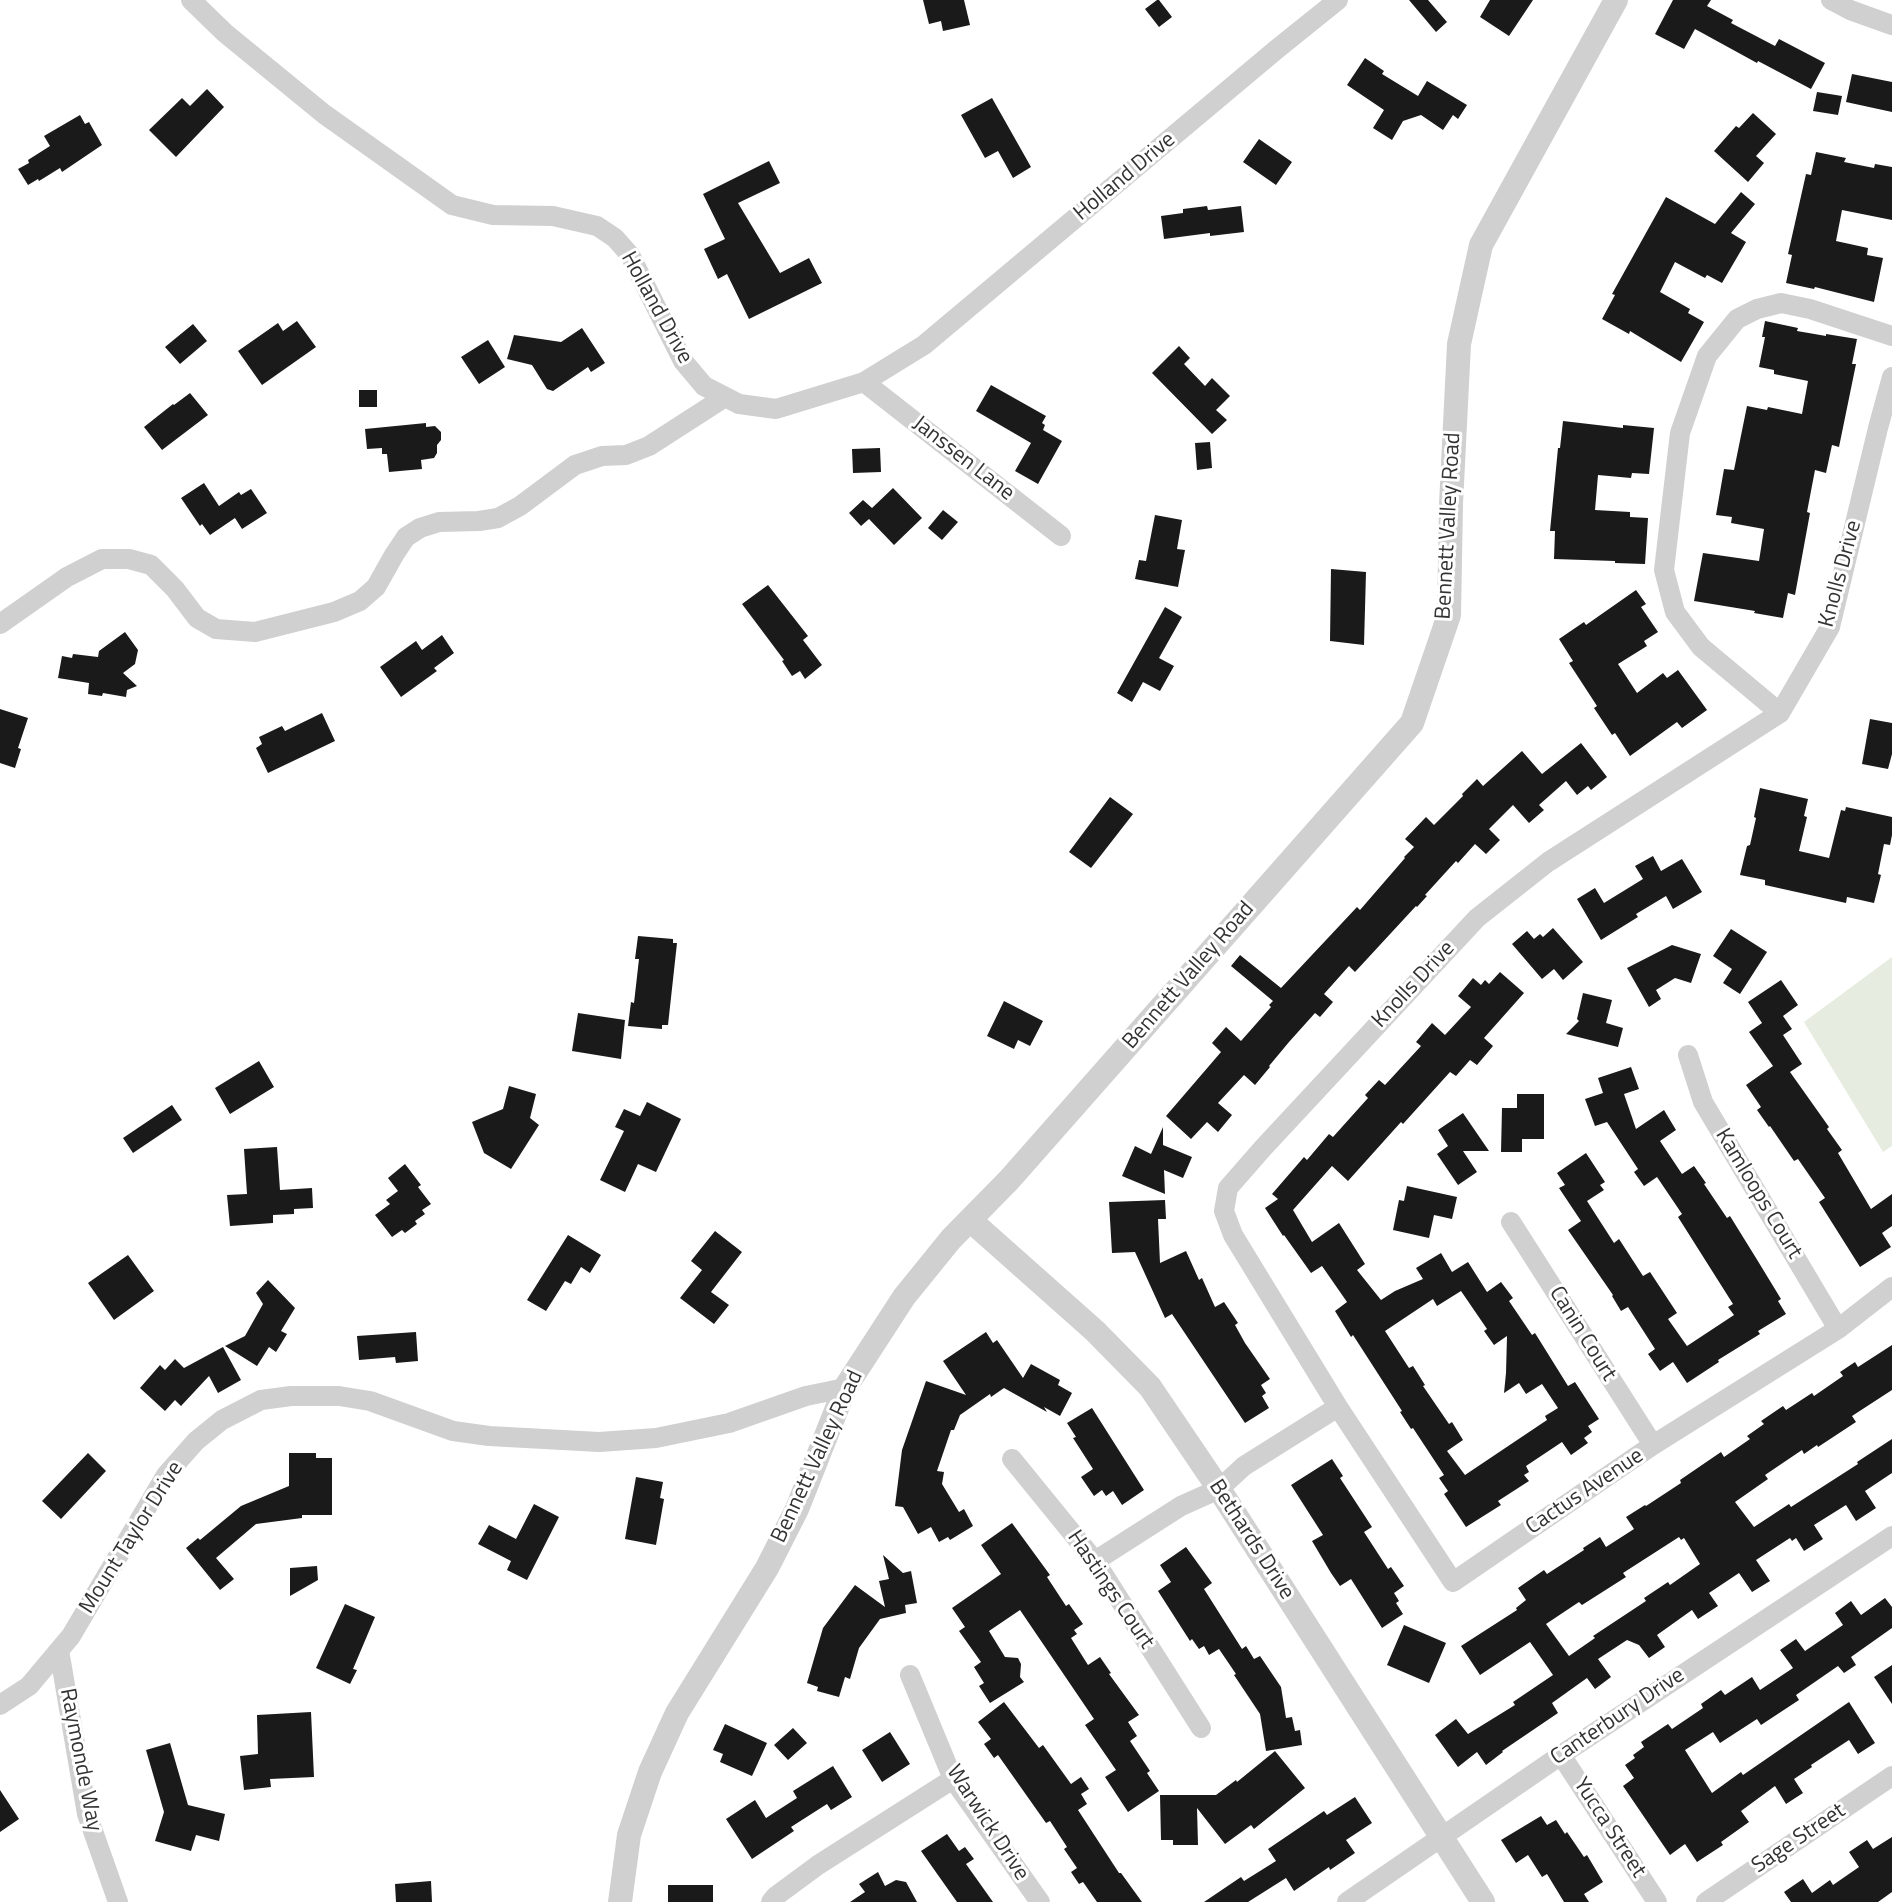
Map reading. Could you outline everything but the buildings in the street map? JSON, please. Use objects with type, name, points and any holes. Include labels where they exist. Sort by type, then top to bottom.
[{"type":"street","name":"Holland Drive","points":[[190,0],[225,33],[324,114],[452,205],[493,215],[553,216],[597,226],[615,238],[630,255],[683,361],[704,386],[739,404],[776,409],[864,382],[924,345],[1338,0]]},
{"type":"street","name":"Bennett Valley Road","points":[[620,1902],[628,1835],[650,1772],[677,1713],[767,1568],[797,1509],[845,1388],[904,1297],[951,1239],[1009,1180],[1412,723],[1449,615],[1451,504],[1460,344],[1481,245],[1616,0]]},
{"type":"street","points":[[1831,0],[1850,10],[1892,25]]},
{"type":"street","points":[[1780,713],[1701,647],[1675,612],[1664,570],[1680,433],[1707,356],[1737,319],[1757,309],[1781,303],[1810,309],[1892,336]]},
{"type":"street","name":"Knolls Drive","points":[[1338,1407],[1233,1235],[1224,1211],[1228,1188],[1477,918],[1548,862],[1780,713],[1830,627],[1892,377]]},
{"type":"street","name":"Janssen Lane","points":[[864,382],[1062,536]]},
{"type":"street","points":[[0,624],[68,577],[102,559],[129,559],[152,565],[175,589],[197,618],[216,629],[255,632],[334,612],[360,601],[376,587],[406,537],[420,528],[439,522],[498,518],[520,506],[575,465],[602,456],[626,455],[649,446],[725,397]]},
{"type":"street","name":"Kamloops Court","points":[[1688,1055],[1703,1102],[1838,1329]]},
{"type":"street","name":"Bethards Drive","points":[[970,1220],[1095,1331],[1150,1387],[1219,1489],[1483,1902]]},
{"type":"street","name":"Canin Court","points":[[1511,1222],[1653,1445]]},
{"type":"street","name":"Cactus Avenue","points":[[1338,1407],[1453,1582],[1653,1445],[1838,1329],[1892,1287]]},
{"type":"street","name":"Mount Taylor Drive","points":[[0,1706],[29,1686],[71,1636],[166,1475],[196,1441],[222,1419],[261,1400],[291,1396],[339,1396],[370,1401],[453,1431],[489,1436],[599,1442],[656,1438],[729,1423],[807,1396],[845,1388]]},
{"type":"street","points":[[1095,1562],[1181,1506],[1219,1489],[1244,1467],[1338,1407]]},
{"type":"street","name":"Hastings Court","points":[[1012,1459],[1095,1562],[1201,1728]]},
{"type":"street","name":"Canterbury Drive","points":[[1347,1902],[1561,1755],[1890,1542]]},
{"type":"street","name":"Raymonde Way","points":[[59,1650],[87,1814],[118,1902]]},
{"type":"street","name":"Warwick Drive","points":[[910,1675],[953,1779],[1040,1902]]},
{"type":"street","name":"Yucca Street","points":[[1561,1755],[1657,1902]]},
{"type":"street","name":"Sage Street","points":[[1706,1902],[1892,1776]]},
{"type":"street","points":[[771,1902],[818,1865],[953,1779]]},
{"type":"shaded area","points":[[1892,957],[1892,1146],[1883,1152],[1804,1022]]}]
